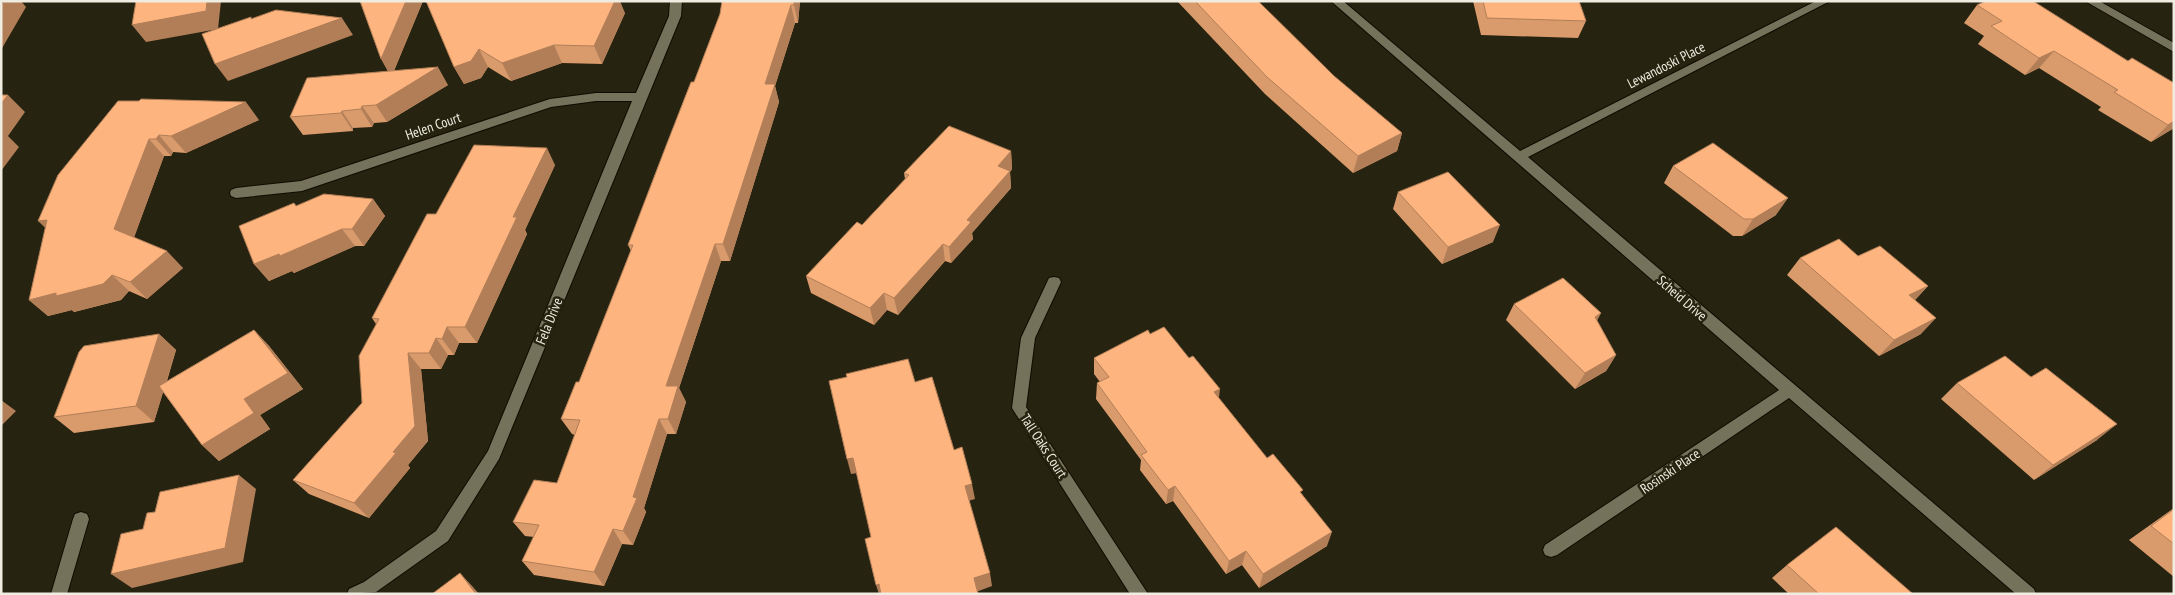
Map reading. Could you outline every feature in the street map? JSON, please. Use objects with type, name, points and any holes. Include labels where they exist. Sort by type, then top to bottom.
[{"type":"street","name":"Fela Drive","points":[[356,594],[370,587],[442,536],[494,454],[675,16],[676,1]]},
{"type":"street","name":"Scheid Drive","points":[[1336,1],[1520,156],[1788,391],[2028,594]]},
{"type":"street","name":"Lewandoski Place","points":[[1520,156],[1825,1]]},
{"type":"street","points":[[2090,1],[2174,48]]},
{"type":"street","name":"Helen Court","points":[[236,192],[302,186],[550,103],[596,97],[640,97]]},
{"type":"street","name":"Tall Oaks Court","points":[[1054,282],[1028,338],[1019,408],[1140,594]]},
{"type":"street","name":"Rosinski Place","points":[[1551,550],[1788,391]]},
{"type":"street","points":[[59,594],[81,518]]},
{"type":"building","points":[[136,1],[207,1],[206,11],[132,25]]},
{"type":"building","points":[[360,1],[406,1],[381,59]]},
{"type":"building","points":[[426,1],[615,1],[594,46],[554,45],[502,63],[479,49],[471,61],[454,67]]},
{"type":"building","points":[[722,1],[794,1],[794,5],[791,5],[765,84],[775,84],[723,244],[715,244],[666,386],[678,386],[668,419],[659,419],[633,497],[637,498],[623,531],[613,529],[594,572],[522,561],[539,525],[513,522],[534,480],[557,483],[580,420],[561,419],[576,382],[579,382],[633,245],[628,245],[691,82],[694,82],[720,14]]},
{"type":"building","points":[[1195,1],[1258,1],[1334,76],[1402,133],[1358,156],[1267,77]]},
{"type":"building","points":[[1483,1],[1579,1],[1586,21],[1487,18]]},
{"type":"building","points":[[1986,1],[2033,1],[2128,61],[2132,58],[2174,83],[2174,121],[2168,125],[2114,92],[2118,90],[2054,51],[2039,58],[1991,26],[2002,21],[1977,5]]},
{"type":"building","points":[[276,10],[342,18],[215,64],[202,34]]},
{"type":"building","points":[[438,67],[376,105],[362,106],[361,109],[342,111],[341,113],[290,117],[307,78]]},
{"type":"building","points":[[1,95],[8,95],[1,104]]},
{"type":"building","points":[[141,99],[246,102],[171,136],[159,135],[156,139],[149,139],[114,229],[167,251],[130,282],[112,275],[103,284],[56,296],[56,293],[29,300],[47,220],[38,221],[58,175],[118,101],[139,101]]},
{"type":"building","points":[[949,126],[1011,151],[998,166],[1010,171],[967,220],[971,222],[949,247],[943,244],[894,298],[884,293],[870,308],[806,276],[857,222],[862,225],[909,175],[904,173]]},
{"type":"building","points":[[1713,143],[1788,198],[1753,219],[1744,219],[1673,166]]},
{"type":"building","points":[[474,145],[547,148],[513,217],[517,217],[465,327],[447,327],[442,339],[436,338],[429,353],[408,353],[415,426],[393,452],[396,453],[354,503],[293,480],[362,403],[359,356],[379,319],[372,318],[427,214],[436,214]]},
{"type":"building","points":[[1448,172],[1500,225],[1448,247],[1398,192]]},
{"type":"building","points":[[324,194],[373,199],[352,229],[342,229],[280,256],[279,254],[254,264],[239,226],[294,203],[296,206]]},
{"type":"building","points":[[1839,239],[1858,256],[1880,246],[1928,286],[1909,295],[1936,318],[1894,340],[1800,258]]},
{"type":"building","points":[[1563,278],[1601,313],[1595,317],[1616,355],[1585,373],[1514,304]]},
{"type":"building","points":[[1164,327],[1189,358],[1193,356],[1220,389],[1214,392],[1267,458],[1273,454],[1303,490],[1300,492],[1332,532],[1263,574],[1246,551],[1229,561],[1175,486],[1168,490],[1141,455],[1147,452],[1097,383],[1109,377],[1094,358],[1148,330],[1150,334]]},
{"type":"building","points":[[254,330],[288,373],[244,399],[254,413],[202,445],[159,386]]},
{"type":"building","points":[[159,334],[136,406],[54,417],[79,352],[84,346]]},
{"type":"building","points":[[2005,356],[2031,377],[2046,368],[2117,424],[2053,465],[1957,383]]},
{"type":"building","points":[[908,359],[915,382],[932,377],[954,450],[962,447],[972,484],[965,486],[990,573],[974,578],[978,594],[881,594],[879,584],[876,585],[865,539],[871,537],[853,458],[847,459],[829,381],[847,377],[846,374]]},
{"type":"building","points":[[239,475],[225,548],[111,574],[121,534],[143,529],[147,513],[155,512],[160,492]]},
{"type":"building","points":[[2174,509],[2174,544],[2151,526]]},
{"type":"building","points":[[1836,527],[1913,594],[1819,594],[1787,565]]},
{"type":"building","points":[[460,573],[476,594],[432,594]]}]
